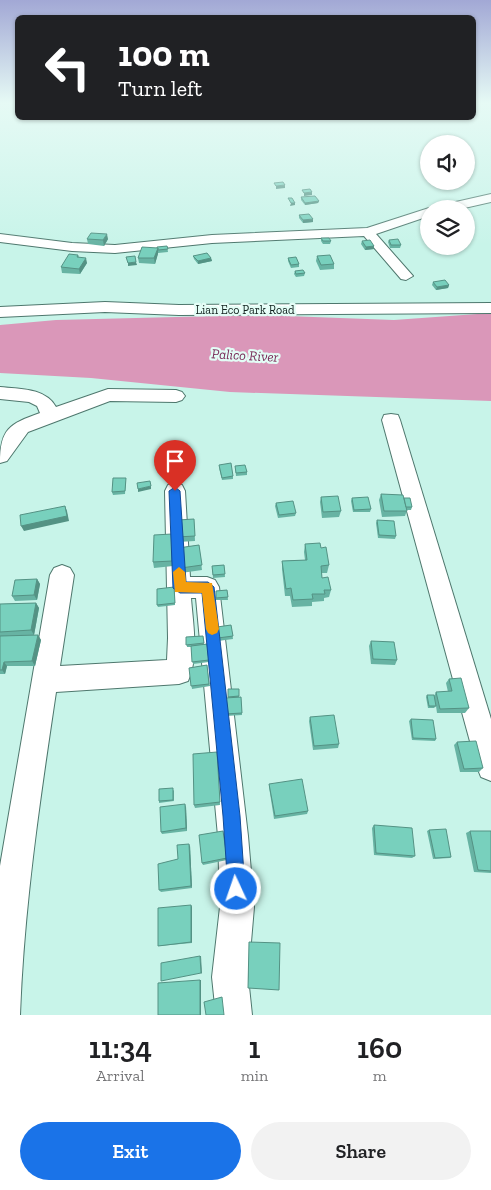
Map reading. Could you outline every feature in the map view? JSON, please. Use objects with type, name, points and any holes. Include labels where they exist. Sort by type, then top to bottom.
[{"type":"street","points":[[475,202],[491,198]]},
{"type":"street","points":[[0,238],[72,247],[115,249],[212,239],[368,232],[420,215]]},
{"type":"street","points":[[368,232],[406,276]]},
{"type":"street","name":"Lian Eco Park Road","points":[[0,312],[105,307],[179,310],[425,310],[491,308]]},
{"type":"street","points":[[0,393],[33,396],[44,402],[50,416]]},
{"type":"street","points":[[0,456],[21,427],[108,395],[176,396]]},
{"type":"street","points":[[391,420],[491,767]]},
{"type":"street","points":[[44,680],[177,674],[181,669],[180,588],[175,491]]},
{"type":"street","points":[[2,1015],[5,951],[44,680],[62,575]]},
{"type":"street","points":[[180,588],[208,587],[233,836],[237,907],[230,978],[234,1015]]},
{"type":"water","name":"Palico River","points":[[491,313],[491,401],[230,392],[91,378],[0,373],[0,325],[56,320],[260,315],[394,320]]},
{"type":"building","points":[[283,182],[285,185],[276,186],[274,183]]},
{"type":"building","points":[[310,189],[312,192],[304,193],[302,190]]},
{"type":"building","points":[[315,196],[319,201],[305,203],[301,197]]},
{"type":"building","points":[[288,198],[292,198],[295,203],[291,203]]},
{"type":"building","points":[[309,214],[313,219],[303,220],[299,215]]},
{"type":"building","points":[[91,233],[107,234],[103,240],[87,239]]},
{"type":"building","points":[[321,238],[329,238],[331,241],[323,241]]},
{"type":"building","points":[[398,239],[401,245],[391,245],[389,240]]},
{"type":"building","points":[[370,240],[374,246],[366,247],[362,241]]},
{"type":"building","points":[[167,246],[168,249],[157,249],[157,247]]},
{"type":"building","points":[[142,247],[158,248],[154,258],[138,258]]},
{"type":"building","points":[[207,253],[211,258],[198,261],[193,256]]},
{"type":"building","points":[[69,254],[86,258],[79,269],[61,267]]},
{"type":"building","points":[[330,255],[334,264],[321,265],[317,256]]},
{"type":"building","points":[[135,256],[136,262],[128,263],[126,257]]},
{"type":"building","points":[[296,257],[299,264],[291,265],[288,258]]},
{"type":"building","points":[[303,270],[305,273],[296,274],[295,271]]},
{"type":"building","points":[[445,280],[449,285],[437,287],[433,282]]},
{"type":"building","points":[[182,461],[184,470],[176,471],[174,462]]},
{"type":"building","points":[[231,463],[233,476],[222,478],[219,465]]},
{"type":"building","points":[[245,465],[247,472],[236,473],[235,466]]},
{"type":"building","points":[[113,478],[126,478],[125,491],[112,492]]},
{"type":"building","points":[[150,481],[151,486],[138,489],[137,483]]},
{"type":"building","points":[[381,494],[403,495],[407,511],[384,511]]},
{"type":"building","points":[[338,496],[341,511],[323,512],[321,497]]},
{"type":"building","points":[[368,497],[371,509],[354,510],[352,498]]},
{"type":"building","points":[[404,498],[410,498],[412,507],[406,507]]},
{"type":"building","points":[[293,501],[296,513],[279,515],[276,503]]},
{"type":"building","points":[[65,506],[67,516],[21,526],[20,515]]},
{"type":"building","points":[[194,519],[195,536],[177,537],[178,520]]},
{"type":"building","points":[[377,520],[394,521],[396,536],[379,535]]},
{"type":"building","points":[[172,534],[172,561],[153,562],[154,535]]},
{"type":"building","points":[[320,543],[321,548],[326,547],[329,565],[321,566],[322,578],[328,577],[331,590],[324,590],[325,594],[312,594],[313,599],[293,600],[291,588],[286,589],[282,561],[307,560],[305,544]]},
{"type":"building","points":[[199,545],[202,565],[181,568],[178,548]]},
{"type":"building","points":[[224,565],[225,574],[213,575],[212,566]]},
{"type":"building","points":[[37,579],[34,595],[12,596],[15,580]]},
{"type":"building","points":[[174,587],[175,603],[157,605],[157,589]]},
{"type":"building","points":[[227,590],[228,597],[216,598],[216,591]]},
{"type":"building","points":[[36,603],[31,630],[0,632],[0,604]]},
{"type":"building","points":[[231,625],[233,636],[218,638],[217,627]]},
{"type":"building","points":[[38,635],[32,661],[4,662],[2,670],[0,670],[0,636]]},
{"type":"building","points":[[203,636],[204,643],[186,645],[186,637]]},
{"type":"building","points":[[371,641],[394,642],[397,660],[373,659]]},
{"type":"building","points":[[207,644],[209,660],[192,662],[191,646]]},
{"type":"building","points":[[207,665],[209,684],[191,686],[189,668]]},
{"type":"building","points":[[461,678],[469,708],[440,709],[436,692],[452,691],[449,679]]},
{"type":"building","points":[[228,689],[239,689],[239,696],[228,697]]},
{"type":"building","points":[[427,695],[434,695],[436,706],[429,706]]},
{"type":"building","points":[[241,697],[242,713],[225,714],[225,698]]},
{"type":"building","points":[[334,715],[339,744],[314,746],[310,717]]},
{"type":"building","points":[[411,719],[433,720],[436,739],[413,738]]},
{"type":"building","points":[[476,741],[483,768],[464,769],[457,742]]},
{"type":"building","points":[[217,752],[220,802],[194,805],[193,754]]},
{"type":"building","points":[[302,779],[308,811],[275,816],[269,784]]},
{"type":"building","points":[[173,788],[173,800],[159,801],[159,789]]},
{"type":"building","points":[[185,804],[186,828],[161,832],[160,807]]},
{"type":"building","points":[[374,825],[412,828],[415,856],[376,853]]},
{"type":"building","points":[[446,829],[451,857],[435,858],[429,830]]},
{"type":"building","points":[[223,831],[227,858],[202,863],[199,835]]},
{"type":"building","points":[[470,831],[491,831],[491,871],[478,870]]},
{"type":"building","points":[[189,844],[191,886],[159,890],[158,864],[178,859],[177,845]]},
{"type":"building","points":[[191,905],[191,942],[158,946],[158,908]]},
{"type":"building","points":[[249,942],[280,943],[279,990],[248,988]]},
{"type":"building","points":[[200,956],[201,973],[161,981],[161,963]]},
{"type":"building","points":[[200,980],[200,1015],[158,1015],[158,983]]},
{"type":"building","points":[[222,997],[224,1015],[206,1015],[204,1002]]},
{"type":"slow traffic","points":[[179,572],[180,588],[208,587],[212,629]]},
{"type":"route","points":[[175,491],[180,588],[208,587],[232,816],[236,889]]}]
